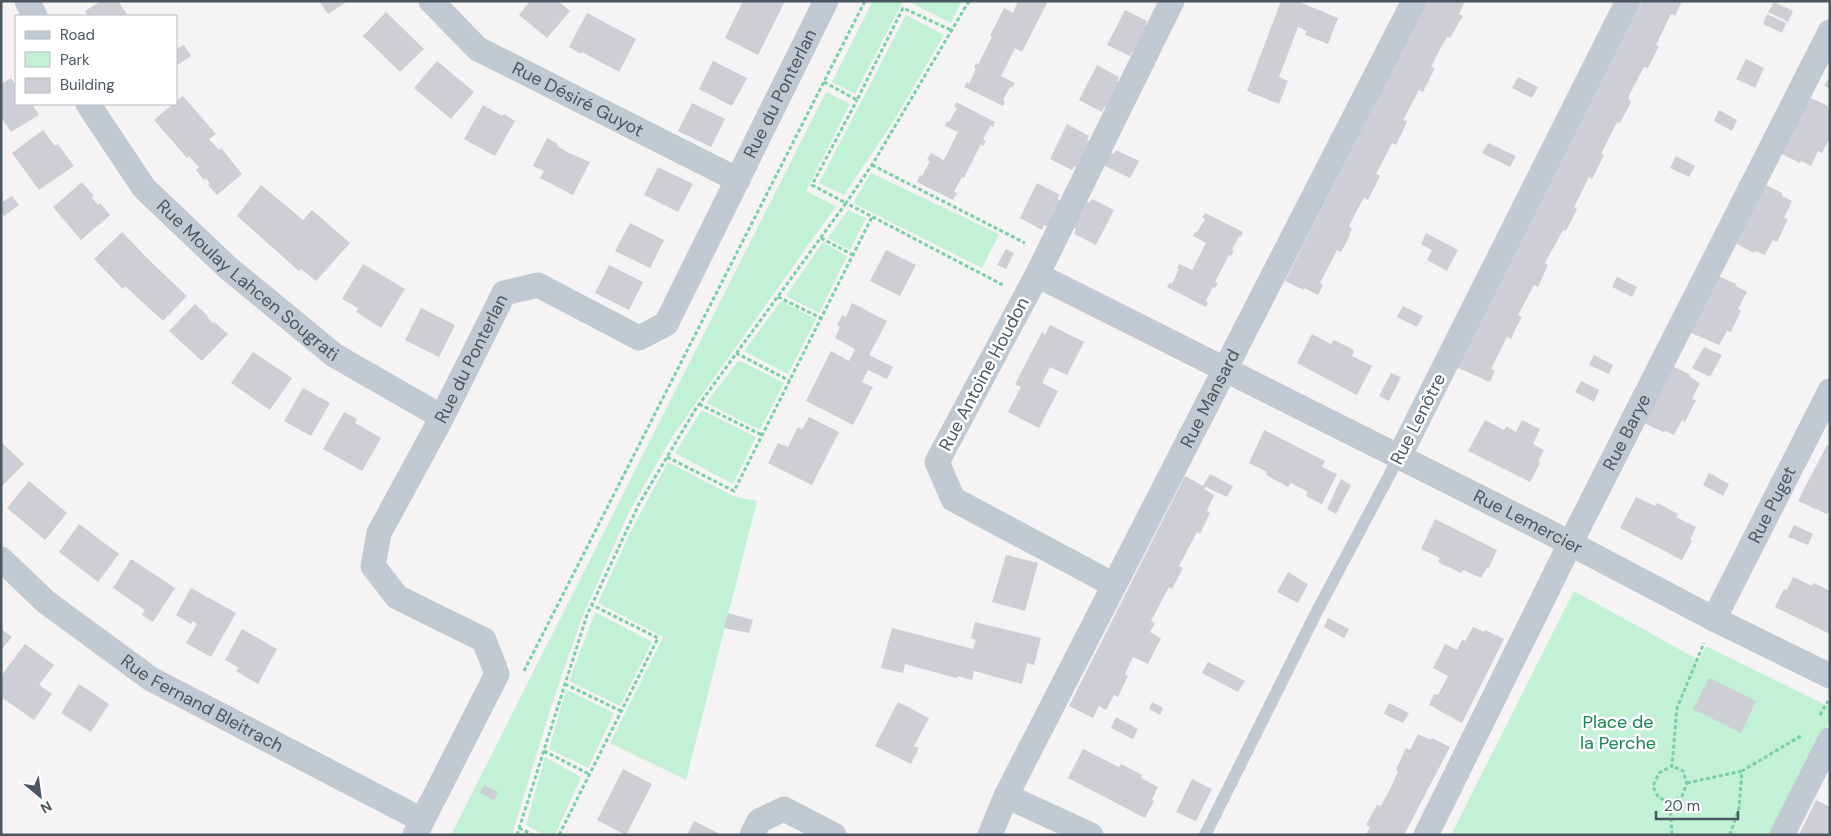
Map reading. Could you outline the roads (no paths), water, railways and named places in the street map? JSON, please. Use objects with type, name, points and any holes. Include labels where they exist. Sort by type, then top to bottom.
[{"type":"street","points":[[27,1],[34,15]]},
{"type":"street","name":"Rue Désiré Guyot","points":[[431,1],[478,49],[738,180]]},
{"type":"street","name":"Rue du Ponterlan","points":[[419,828],[497,674],[484,640],[397,597],[373,566],[380,533],[442,417],[504,293],[538,285],[638,338],[666,324],[826,1]]},
{"type":"street","name":"Rue Antoine Houdon","points":[[1114,585],[953,499],[937,462],[1026,297],[1172,1]]},
{"type":"street","name":"Rue Mansard","points":[[990,835],[1006,796],[1414,1]]},
{"type":"street","name":"Rue Lenôtre","points":[[1399,457],[1628,1]]},
{"type":"street","name":"Rue Barye","points":[[1426,835],[1570,544],[1830,32]]},
{"type":"street","name":"Rue Moulay Lahcen Sougrati","points":[[89,105],[144,188],[227,267],[334,355],[442,417]]},
{"type":"street","name":"Rue Lemercier","points":[[1042,265],[1225,368],[1714,619],[1830,676]]},
{"type":"street","name":"Rue Puget","points":[[1714,619],[1830,391]]},
{"type":"street","name":"Rue Fernand Bleitrach","points":[[1,559],[46,602],[151,679],[419,828]]},
{"type":"street","points":[[1782,835],[1823,731]]},
{"type":"street","points":[[1006,796],[1090,835]]},
{"type":"street","points":[[752,835],[759,821],[784,809],[834,835]]},
{"type":"lane","name":"Rue Lenôtre","points":[[1205,835],[1316,613],[1399,457]]},
{"type":"park label","name":"Place de la Perche","points":[[1618,732]]}]
